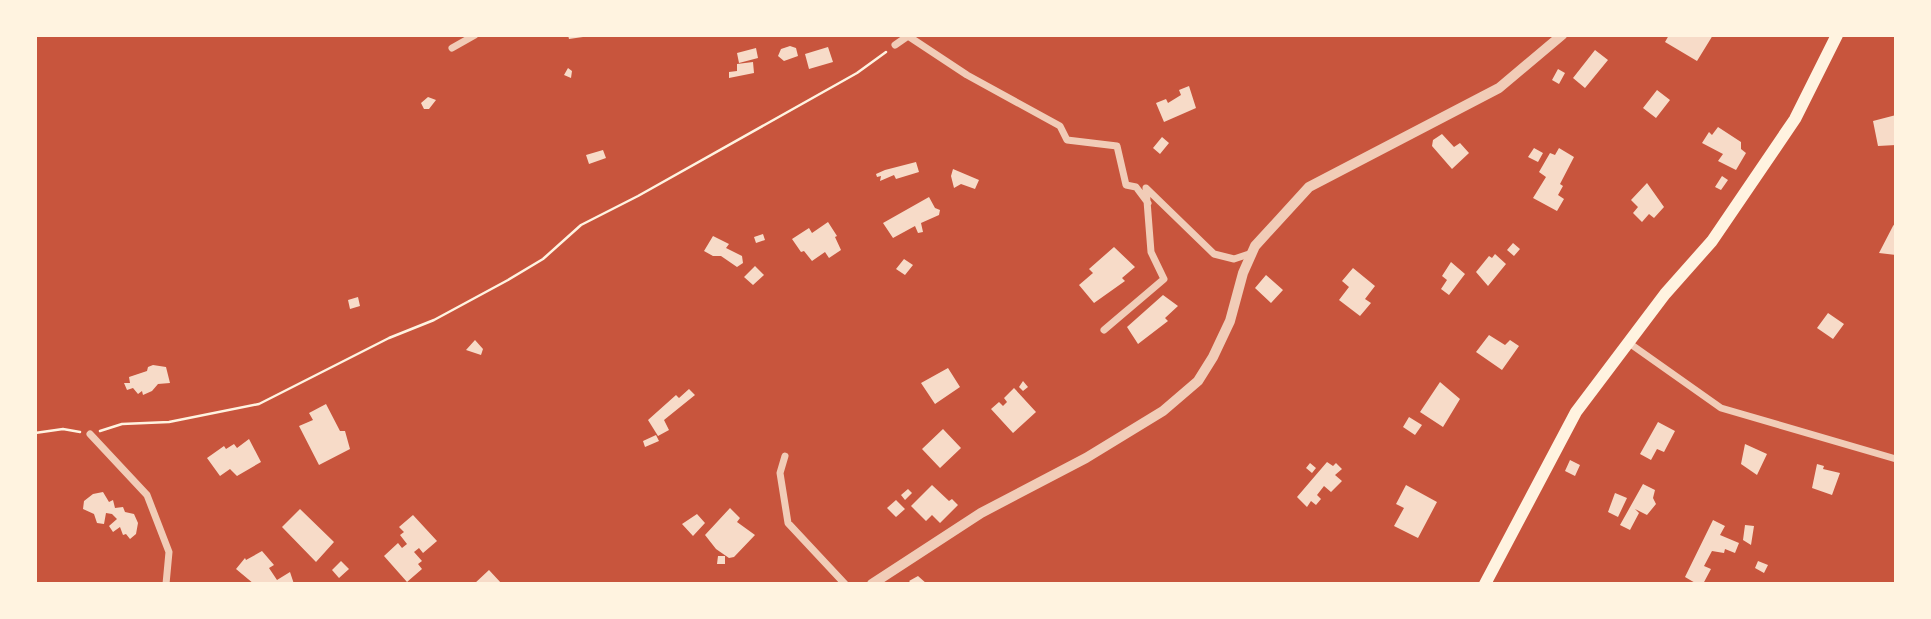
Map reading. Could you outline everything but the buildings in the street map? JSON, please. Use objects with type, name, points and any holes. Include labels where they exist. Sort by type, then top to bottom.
[{"type":"main road","points":[[1485,584],[1576,412],[1713,241],[1795,119],[1837,35]]},
{"type":"street","points":[[452,48],[475,35]]},
{"type":"street","points":[[872,584],[981,513],[1086,458],[1163,411],[1198,381],[1230,321],[1243,273],[1252,252],[1270,227],[1309,187],[1499,88],[1562,35]]},
{"type":"street","points":[[895,45],[908,36],[967,75],[1060,126],[1067,140],[1117,146],[1126,185],[1136,187],[1147,203]]},
{"type":"street","points":[[1104,330],[1164,279],[1150,252],[1146,188],[1214,254],[1234,259],[1252,252]]},
{"type":"street","points":[[1629,343],[1721,408],[1896,459]]},
{"type":"street","points":[[90,434],[147,495],[169,552],[166,584]]},
{"type":"street","points":[[785,456],[780,473],[788,523],[845,584]]},
{"type":"path","points":[[35,433],[63,429],[90,434],[122,424],[169,422],[259,404],[389,338],[434,320],[543,259],[581,225],[857,73],[895,45]]}]
